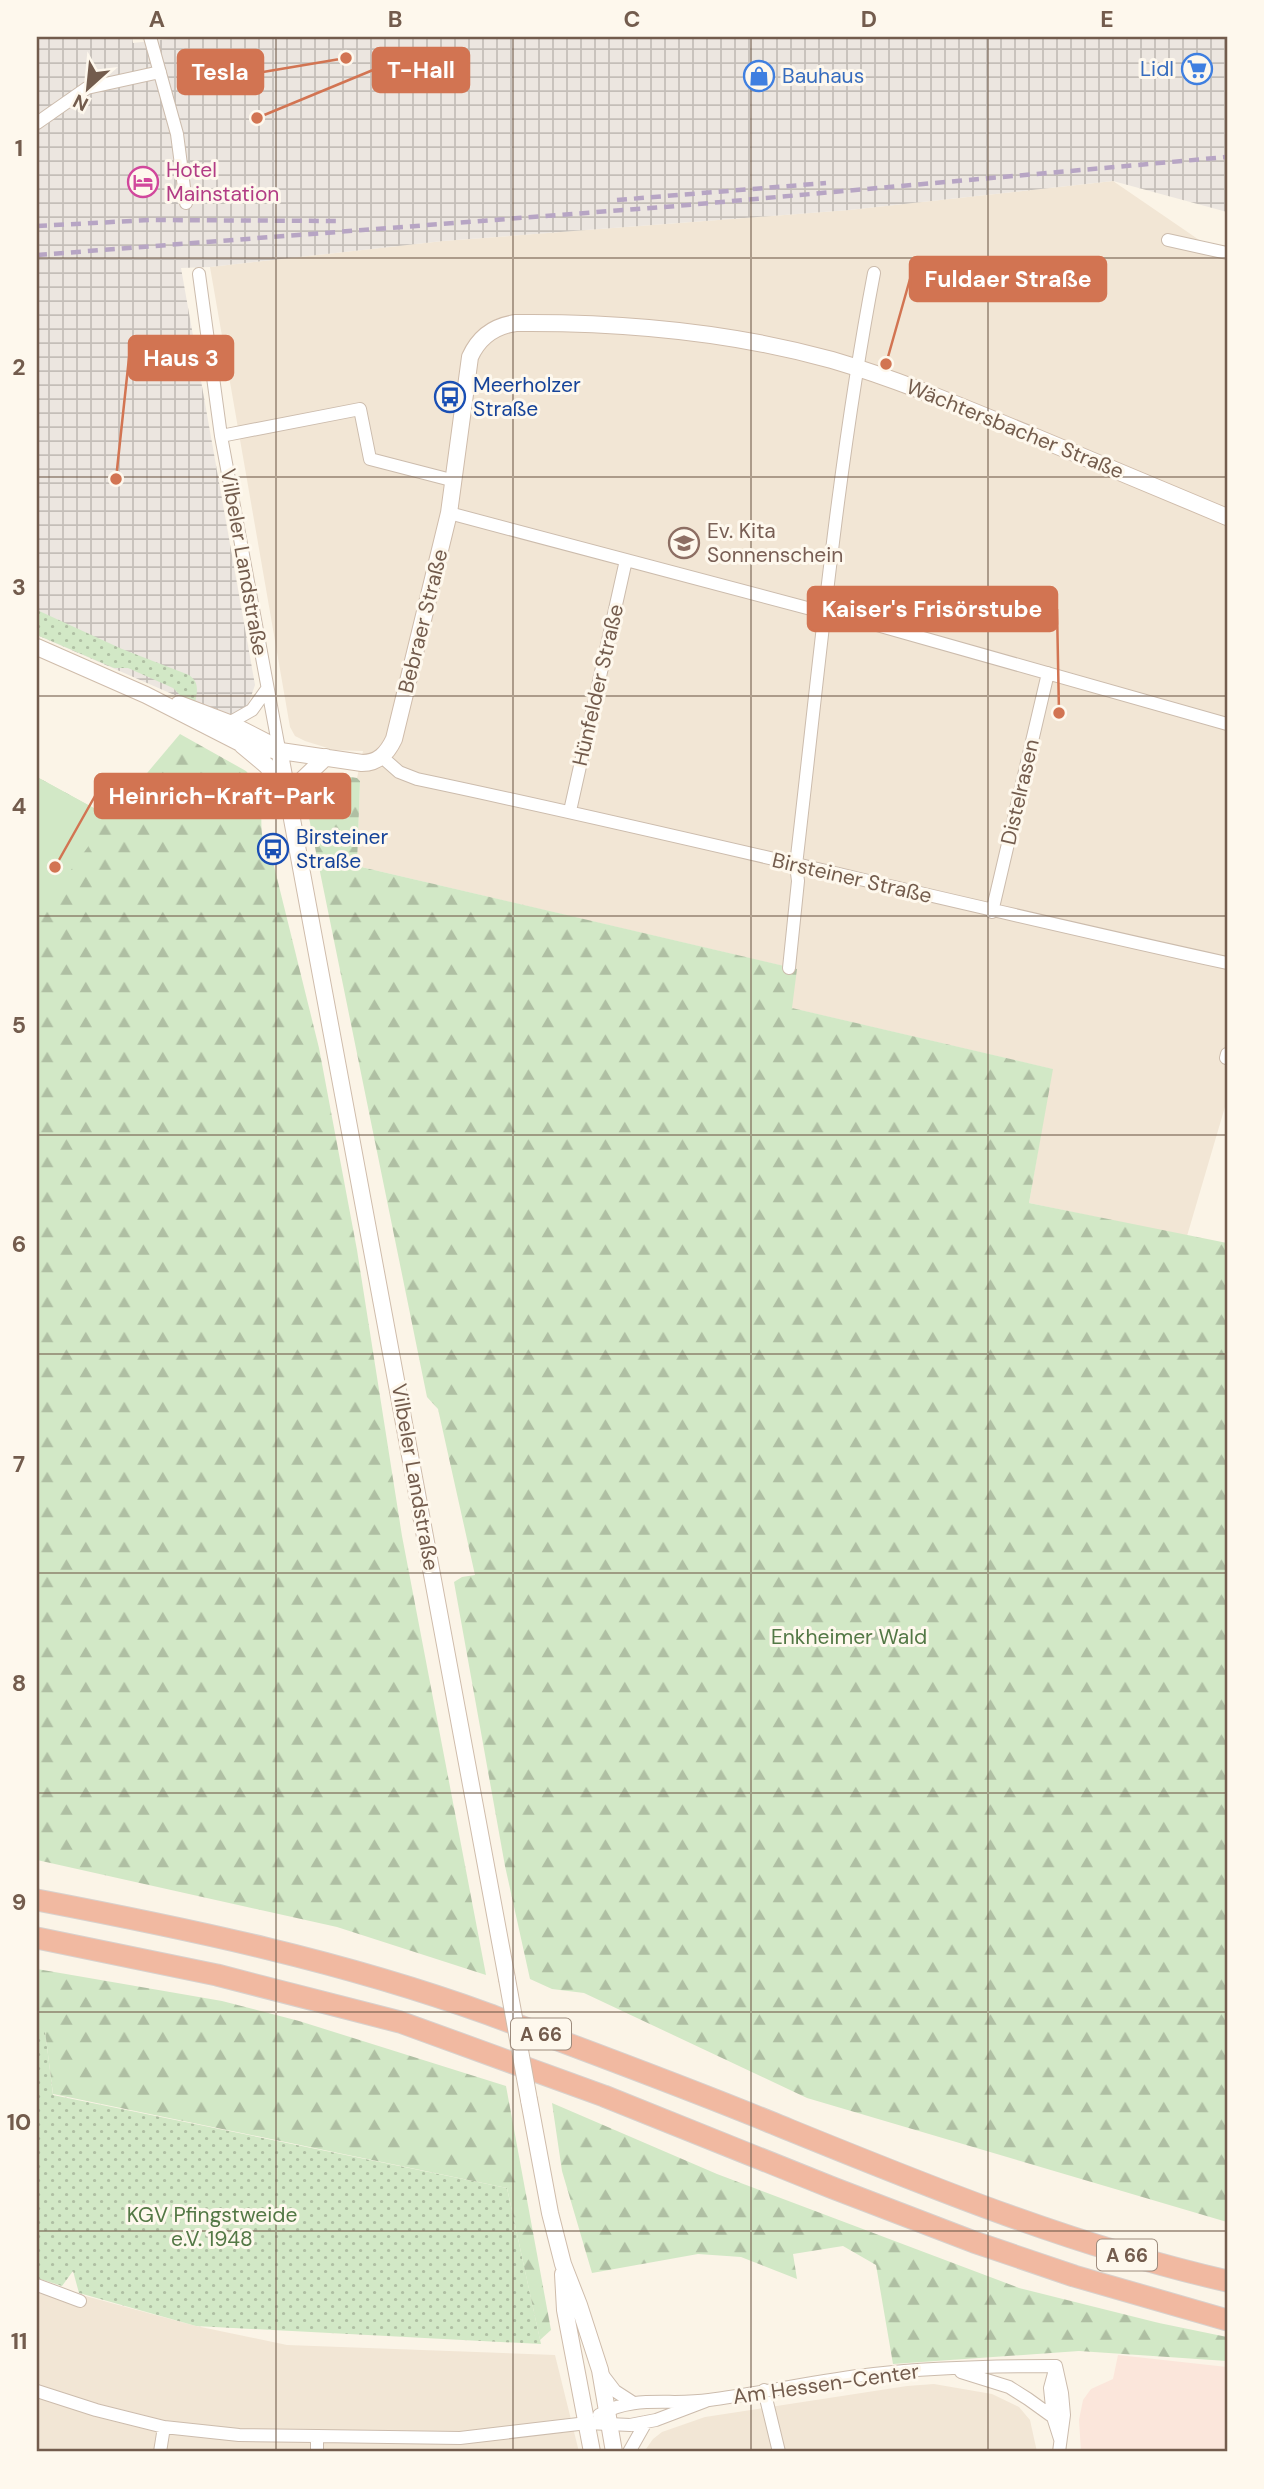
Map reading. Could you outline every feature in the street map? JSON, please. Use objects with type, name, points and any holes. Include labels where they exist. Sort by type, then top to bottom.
[{"type":"highway","name":"A 66","points":[[37,1900],[244,1943],[317,1961],[413,1990],[627,2066],[894,2173],[1028,2223],[1096,2246],[1227,2281]]},
{"type":"highway","name":"A 66","points":[[37,1938],[217,1975],[400,2022],[604,2096],[974,2242],[1074,2276],[1227,2320]]},
{"type":"main road","name":"Wächtersbacher Straße","points":[[474,347],[483,337],[505,324],[533,323],[651,329],[800,352],[928,392],[1227,517]]},
{"type":"main road","name":"Bebraer Straße","points":[[382,757],[394,739],[449,513],[467,368],[474,347]]},
{"type":"main road","points":[[37,647],[145,695],[238,742],[260,748],[369,763],[382,757]]},
{"type":"main road","points":[[145,695],[183,705],[229,723],[279,749]]},
{"type":"main road","points":[[238,742],[267,766],[289,802],[305,776],[326,757]]},
{"type":"main road","name":"Vilbeler Landstraße","points":[[279,749],[508,1979],[544,2186],[563,2264],[600,2370],[614,2452]]},
{"type":"main road","name":"Vilbeler Landstraße","points":[[563,2264],[565,2310],[592,2452]]},
{"type":"street","points":[[151,38],[177,134],[186,202]]},
{"type":"street","points":[[37,122],[88,88],[160,72]]},
{"type":"street","points":[[1168,240],[1227,253]]},
{"type":"street","points":[[789,968],[798,881],[796,865],[826,613],[856,368],[874,273]]},
{"type":"street","name":"Vilbeler Landstraße","points":[[199,274],[221,436],[279,749]]},
{"type":"street","points":[[221,436],[360,409],[370,459],[455,481]]},
{"type":"street","points":[[449,513],[870,623],[1227,724]]},
{"type":"street","name":"Hünfelder Straße","points":[[570,811],[626,560]]},
{"type":"street","name":"Distelrasen","points":[[992,912],[1048,673]]},
{"type":"street","points":[[229,723],[252,710],[267,689]]},
{"type":"street","name":"Birsteiner Straße","points":[[382,757],[399,772],[417,779],[570,811],[992,912],[1227,963]]},
{"type":"street","points":[[37,2285],[80,2301]]},
{"type":"street","points":[[1056,2366],[1050,2388],[1060,2446]]},
{"type":"street","points":[[1056,2366],[1064,2415],[1060,2446]]},
{"type":"street","name":"Am Hessen-Center","points":[[608,2417],[630,2425],[706,2401],[874,2374],[1056,2366]]},
{"type":"street","name":"Am Hessen-Center","points":[[947,2369],[1009,2387],[1053,2417]]},
{"type":"street","points":[[600,2370],[615,2391],[632,2402]]},
{"type":"street","points":[[764,2390],[779,2452]]},
{"type":"street","points":[[37,2391],[96,2410],[164,2427],[239,2435],[460,2438],[587,2423]]},
{"type":"street","name":"Am Hessen-Center","points":[[587,2423],[608,2417],[632,2402],[706,2401]]},
{"type":"street","points":[[629,2452],[646,2422]]},
{"type":"street","points":[[160,2452],[164,2427]]},
{"type":"street","points":[[317,2436],[317,2452]]},
{"type":"shaded area","points":[[37,37],[132,37],[133,43],[169,37],[1227,37],[1227,212],[1113,181],[849,210],[443,241],[181,268],[255,685],[248,705],[233,715],[218,714],[37,635]]},
{"type":"shaded area","points":[[1113,181],[1227,259],[1227,1100],[1187,1236],[1029,1203],[1052,1069],[791,1008],[796,969],[357,866],[360,781],[357,778],[363,751],[334,750],[305,741],[295,736],[290,727],[210,267],[443,241],[849,210]]},
{"type":"shaded area","points":[[37,2279],[78,2294],[196,2326],[287,2345],[555,2355],[579,2452],[37,2452]]},
{"type":"shaded area","points":[[1118,2355],[1227,2367],[1227,2452],[1081,2452],[1079,2420],[1083,2400],[1091,2389],[1113,2379]]},
{"type":"shaded area","points":[[934,2384],[992,2394],[1019,2407],[1030,2420],[1037,2452],[644,2452],[662,2432],[705,2417]]},
{"type":"green space","points":[[37,610],[122,649],[189,675],[196,684],[195,704],[183,698],[173,688],[128,668],[114,668],[37,635]]},
{"type":"green space","points":[[180,734],[246,771],[258,787],[262,801],[263,838],[274,866],[319,1048],[357,1250],[402,1536],[486,1975],[337,1927],[37,1860],[37,777],[110,817]]},
{"type":"green space","name":"Enkheimer Wald","points":[[327,775],[357,778],[360,781],[357,866],[797,969],[792,1008],[1053,1069],[1029,1203],[1227,1243],[1227,2222],[807,2098],[584,1993],[552,1989],[530,1979],[505,1866],[454,1582],[462,1577],[475,1575],[438,1409],[427,1397],[308,813],[305,793]]},
{"type":"green space","points":[[37,777],[110,817],[37,916]]},
{"type":"green space","points":[[37,1969],[222,2001],[299,2021],[506,2086],[551,2330],[540,2340],[507,2188],[53,2094],[45,2031],[37,2031]]},
{"type":"green space","name":"KGV Pfingstweide e.V. 1948","points":[[45,2030],[53,2095],[507,2188],[541,2344],[196,2326],[79,2293],[73,2271],[62,2286],[37,2278],[37,2031]]},
{"type":"green space","points":[[552,2103],[717,2174],[1019,2288],[1227,2337],[1227,2361],[1079,2351],[893,2364],[876,2265],[843,2246],[793,2254],[797,2279],[741,2257],[698,2254],[592,2273],[562,2171]]},
{"type":"railway","points":[[37,255],[676,206],[1227,157]]},
{"type":"railway","points":[[617,200],[826,183]]},
{"type":"railway","points":[[37,226],[150,220],[341,221]]},
{"type":"place","name":"Tesla","points":[[346,58]]},
{"type":"place","name":"Lidl","points":[[1197,69]]},
{"type":"place","name":"Bauhaus","points":[[759,76]]},
{"type":"place","name":"T-Hall","points":[[257,118]]},
{"type":"place","name":"Hotel Mainstation","points":[[143,182]]},
{"type":"place","name":"Fuldaer Straße","points":[[886,364]]},
{"type":"place","name":"Meerholzer Straße","points":[[450,397]]},
{"type":"place","name":"Haus 3","points":[[116,479]]},
{"type":"place","name":"Ev. Kita Sonnenschein","points":[[684,543]]},
{"type":"place","name":"Kaiser's Frisörstube","points":[[1059,713]]},
{"type":"place","name":"Birsteiner Straße","points":[[273,849]]},
{"type":"place","name":"Heinrich-Kraft-Park","points":[[55,867]]}]
